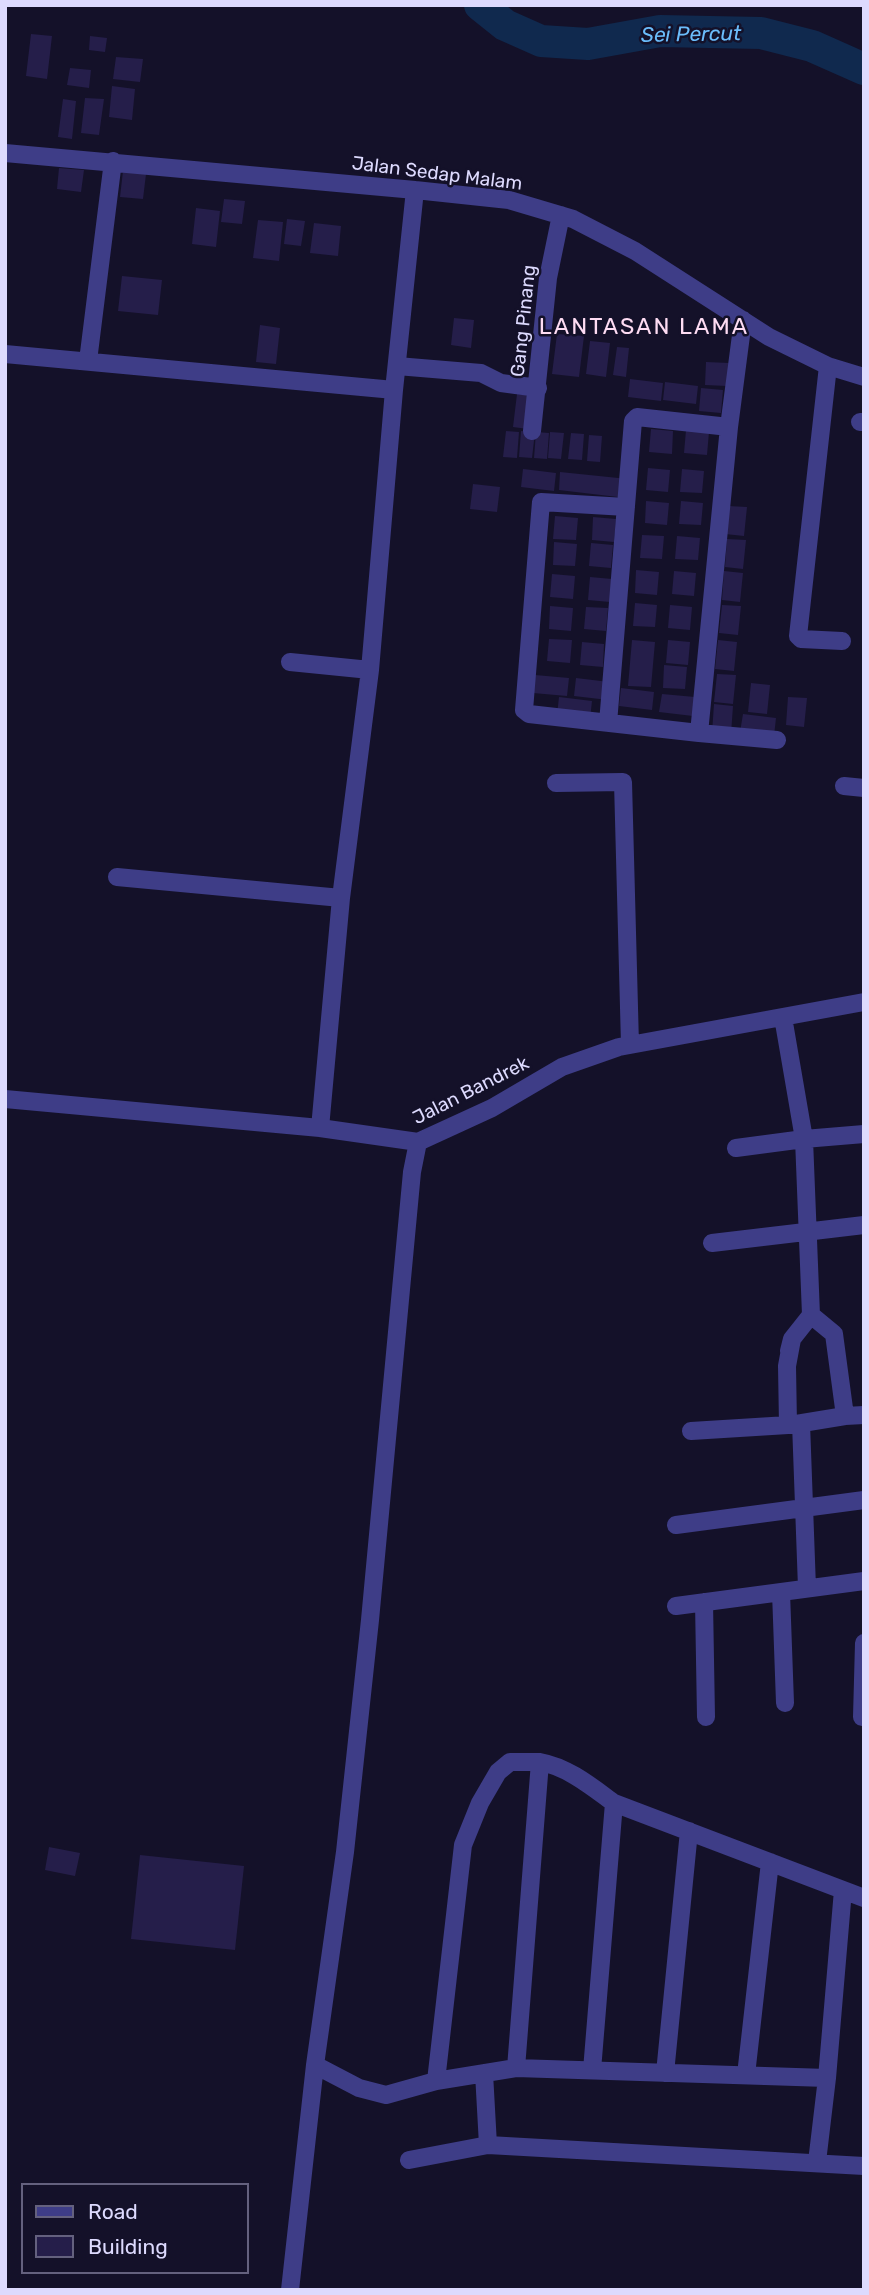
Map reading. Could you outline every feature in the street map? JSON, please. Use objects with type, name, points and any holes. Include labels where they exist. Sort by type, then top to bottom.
[{"type":"street","name":"Jalan Sedap Malam","points":[[5,153],[113,161],[509,201],[573,219],[635,251],[769,337],[828,366],[864,377]]},
{"type":"street","points":[[88,361],[113,161]]},
{"type":"street","points":[[320,1128],[341,898],[370,670],[394,390],[415,190]]},
{"type":"street","name":"Gang Pinang","points":[[532,431],[548,278],[561,215]]},
{"type":"street","points":[[699,733],[729,427],[743,320]]},
{"type":"street","points":[[5,354],[394,390]]},
{"type":"street","points":[[397,366],[481,373],[501,383],[538,388]]},
{"type":"street","points":[[828,366],[797,636],[801,639],[842,641]]},
{"type":"street","points":[[608,723],[632,427],[637,417],[729,427]]},
{"type":"street","points":[[626,507],[541,502],[524,710],[529,714],[777,740]]},
{"type":"street","points":[[290,662],[370,670]]},
{"type":"street","points":[[556,783],[623,782],[630,1045]]},
{"type":"street","points":[[844,786],[864,788]]},
{"type":"street","points":[[117,877],[341,898]]},
{"type":"street","name":"Jalan Bandrek","points":[[5,1098],[320,1128],[418,1142],[492,1108],[562,1067],[630,1045],[864,1002]]},
{"type":"street","points":[[783,1017],[804,1139],[811,1315],[790,1345],[787,1366],[804,1506],[807,1588]]},
{"type":"street","points":[[736,1148],[864,1134]]},
{"type":"street","points":[[290,2290],[314,2065],[345,1852],[370,1620],[412,1172],[418,1142]]},
{"type":"street","points":[[712,1243],[864,1226]]},
{"type":"street","points":[[811,1315],[834,1334],[845,1416]]},
{"type":"street","points":[[691,1432],[795,1424],[864,1415]]},
{"type":"street","points":[[676,1525],[864,1500]]},
{"type":"street","points":[[676,1606],[864,1581]]},
{"type":"street","points":[[781,1592],[785,1703]]},
{"type":"street","points":[[704,1602],[706,1717]]},
{"type":"street","points":[[862,1717],[864,1643]]},
{"type":"street","points":[[436,2081],[463,1845],[480,1803],[498,1772],[510,1762],[540,1762],[556,1766],[614,1803],[864,1898]]},
{"type":"street","points":[[516,2068],[540,1762]]},
{"type":"street","points":[[592,2070],[614,1803]]},
{"type":"street","points":[[665,2073],[689,1831]]},
{"type":"street","points":[[746,2075],[770,1862]]},
{"type":"street","points":[[817,2162],[843,1890]]},
{"type":"street","points":[[314,2065],[359,2088],[386,2095],[436,2081],[516,2068],[827,2078]]},
{"type":"street","points":[[484,2073],[488,2146]]},
{"type":"street","points":[[409,2160],[488,2146],[864,2166]]},
{"type":"building","points":[[31,34],[52,36],[47,79],[26,76]]},
{"type":"building","points":[[90,36],[107,38],[105,52],[89,50]]},
{"type":"building","points":[[116,57],[143,59],[140,82],[113,79]]},
{"type":"building","points":[[70,68],[91,70],[89,88],[67,85]]},
{"type":"building","points":[[112,86],[135,89],[132,120],[109,117]]},
{"type":"building","points":[[85,98],[104,99],[99,135],[81,133]]},
{"type":"building","points":[[63,99],[76,101],[72,139],[58,137]]},
{"type":"building","points":[[59,168],[84,170],[81,192],[57,189]]},
{"type":"building","points":[[123,171],[146,174],[143,199],[120,197]]},
{"type":"building","points":[[224,199],[245,201],[242,224],[221,222]]},
{"type":"building","points":[[196,208],[220,211],[216,247],[192,244]]},
{"type":"building","points":[[287,219],[305,221],[301,246],[284,244]]},
{"type":"building","points":[[258,220],[283,222],[279,261],[253,258]]},
{"type":"building","points":[[314,223],[341,226],[338,256],[310,253]]},
{"type":"building","points":[[122,276],[162,280],[158,315],[118,311]]},
{"type":"building","points":[[454,318],[474,320],[471,348],[451,345]]},
{"type":"building","points":[[260,325],[280,328],[276,364],[256,362]]},
{"type":"building","points":[[557,334],[584,336],[579,377],[552,374]]},
{"type":"building","points":[[590,341],[610,343],[606,377],[586,374]]},
{"type":"building","points":[[617,347],[629,348],[626,377],[613,375]]},
{"type":"building","points":[[706,362],[729,363],[727,386],[705,385]]},
{"type":"building","points":[[630,379],[663,383],[661,401],[628,397]]},
{"type":"building","points":[[665,382],[698,386],[696,404],[663,400]]},
{"type":"building","points":[[701,388],[723,390],[721,413],[699,411]]},
{"type":"building","points":[[517,394],[532,396],[528,429],[513,427]]},
{"type":"building","points":[[651,429],[673,431],[672,454],[649,452]]},
{"type":"building","points":[[686,430],[709,432],[707,455],[684,453]]},
{"type":"building","points":[[506,431],[519,432],[517,458],[503,457]]},
{"type":"building","points":[[521,431],[535,432],[532,458],[519,457]]},
{"type":"building","points":[[536,432],[549,433],[547,459],[534,458]]},
{"type":"building","points":[[550,432],[564,433],[561,459],[548,458]]},
{"type":"building","points":[[571,433],[584,434],[582,460],[568,459]]},
{"type":"building","points":[[589,435],[602,436],[600,462],[587,461]]},
{"type":"building","points":[[648,468],[670,470],[668,492],[646,490]]},
{"type":"building","points":[[523,469],[556,473],[554,491],[521,487]]},
{"type":"building","points":[[682,469],[704,471],[702,493],[680,492]]},
{"type":"building","points":[[560,472],[628,479],[626,498],[559,490]]},
{"type":"building","points":[[473,484],[500,487],[497,512],[470,509]]},
{"type":"building","points":[[646,501],[669,503],[667,525],[645,523]]},
{"type":"building","points":[[681,501],[703,503],[701,525],[679,524]]},
{"type":"building","points":[[728,506],[747,507],[744,536],[725,534]]},
{"type":"building","points":[[555,516],[578,518],[576,540],[553,539]]},
{"type":"building","points":[[593,517],[616,519],[614,542],[592,540]]},
{"type":"building","points":[[642,535],[664,536],[662,559],[640,558]]},
{"type":"building","points":[[677,536],[700,538],[698,560],[675,559]]},
{"type":"building","points":[[727,539],[746,540],[743,569],[725,567]]},
{"type":"building","points":[[554,542],[577,544],[575,566],[553,565]]},
{"type":"building","points":[[591,543],[613,545],[611,568],[589,566]]},
{"type":"building","points":[[636,570],[659,572],[657,595],[635,593]]},
{"type":"building","points":[[674,571],[696,573],[694,596],[672,594]]},
{"type":"building","points":[[724,571],[743,573],[740,602],[722,600]]},
{"type":"building","points":[[552,574],[575,576],[573,599],[550,597]]},
{"type":"building","points":[[590,577],[612,579],[610,602],[588,600]]},
{"type":"building","points":[[635,603],[657,605],[655,627],[633,626]]},
{"type":"building","points":[[670,605],[692,607],[690,630],[668,628]]},
{"type":"building","points":[[722,605],[741,606],[738,635],[719,633]]},
{"type":"building","points":[[550,606],[573,608],[571,631],[549,629]]},
{"type":"building","points":[[586,607],[608,608],[606,631],[584,629]]},
{"type":"building","points":[[549,639],[572,640],[570,663],[547,661]]},
{"type":"building","points":[[632,640],[655,642],[651,687],[628,686]]},
{"type":"building","points":[[668,640],[690,642],[688,665],[666,663]]},
{"type":"building","points":[[718,640],[737,642],[734,671],[715,669]]},
{"type":"building","points":[[582,642],[604,644],[603,667],[580,665]]},
{"type":"building","points":[[664,665],[687,667],[685,689],[663,688]]},
{"type":"building","points":[[717,674],[736,675],[733,704],[714,702]]},
{"type":"building","points":[[535,675],[569,678],[567,696],[533,693]]},
{"type":"building","points":[[576,678],[609,682],[608,700],[574,696]]},
{"type":"building","points":[[751,683],[770,685],[767,714],[748,712]]},
{"type":"building","points":[[621,688],[654,692],[652,710],[619,706]]},
{"type":"building","points":[[662,694],[695,697],[693,716],[659,712]]},
{"type":"building","points":[[559,697],[592,701],[590,719],[557,715]]},
{"type":"building","points":[[788,697],[807,698],[804,727],[786,725]]},
{"type":"building","points":[[714,704],[733,706],[731,734],[712,733]]},
{"type":"building","points":[[743,714],[776,718],[774,736],[740,732]]},
{"type":"building","points":[[49,1847],[80,1853],[75,1876],[45,1870]]},
{"type":"building","points":[[140,1855],[244,1866],[235,1950],[131,1939]]},
{"type":"waterway","name":"Sei Percut","points":[[480,5],[505,25],[541,41],[588,44],[660,31],[761,33],[812,46],[864,69]]},
{"type":"district","name":"LANTASAN LAMA","points":[[644,327]]}]
